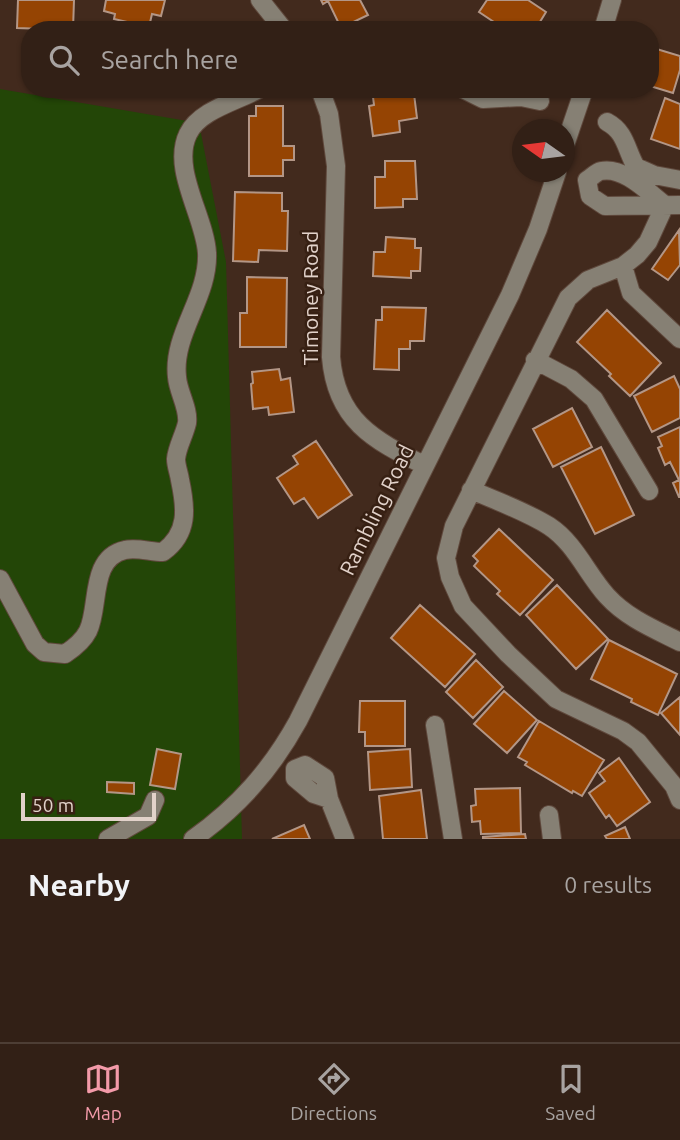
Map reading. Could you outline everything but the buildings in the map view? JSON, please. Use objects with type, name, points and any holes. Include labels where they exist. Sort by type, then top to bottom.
[{"type":"street","points":[[260,0],[277,21]]},
{"type":"street","points":[[606,21],[612,0]]},
{"type":"street","points":[[0,579],[35,644],[44,652],[65,654],[83,639],[90,629],[98,581],[111,556],[132,548],[163,552],[172,545],[180,532],[185,512],[176,461],[187,422],[176,375],[178,356],[205,274],[207,254],[203,231],[188,184],[184,162],[185,146],[188,132],[202,117],[241,98]]},
{"type":"street","name":"Timoney Road","points":[[324,98],[330,114],[336,166],[331,358],[337,387],[349,412],[367,433],[424,465]]},
{"type":"street","points":[[480,98],[502,98]]},
{"type":"street","points":[[526,98],[540,101]]},
{"type":"street","points":[[574,119],[580,98]]},
{"type":"street","points":[[607,122],[622,134],[636,167],[654,175],[680,180]]},
{"type":"street","points":[[587,180],[600,171],[615,172],[672,205]]},
{"type":"street","points":[[575,177],[587,180]]},
{"type":"street","points":[[587,180],[590,196],[606,205],[672,205]]},
{"type":"street","points":[[623,206],[633,181]]},
{"type":"street","name":"Rambling Road","points":[[193,839],[214,825],[247,795],[277,756],[298,721],[520,274],[554,182]]},
{"type":"street","points":[[672,205],[648,243],[623,266],[588,280],[568,298],[454,526],[446,558],[455,592],[464,606],[508,653],[556,699],[623,731],[638,742],[674,786],[680,800]]},
{"type":"street","points":[[623,266],[631,293],[680,339]]},
{"type":"street","points":[[535,360],[571,379],[594,399],[649,491]]},
{"type":"street","points":[[471,490],[509,505],[550,527],[571,547],[607,596],[624,612],[680,642]]},
{"type":"street","points":[[435,725],[453,839]]},
{"type":"street","points":[[277,756],[295,769],[305,765],[325,778],[329,799],[345,839]]},
{"type":"street","points":[[108,839],[148,816],[155,800]]},
{"type":"street","points":[[549,815],[552,839]]},
{"type":"green space","points":[[0,89],[21,93],[21,98],[53,98],[199,123],[226,262],[242,839],[0,839]]}]
